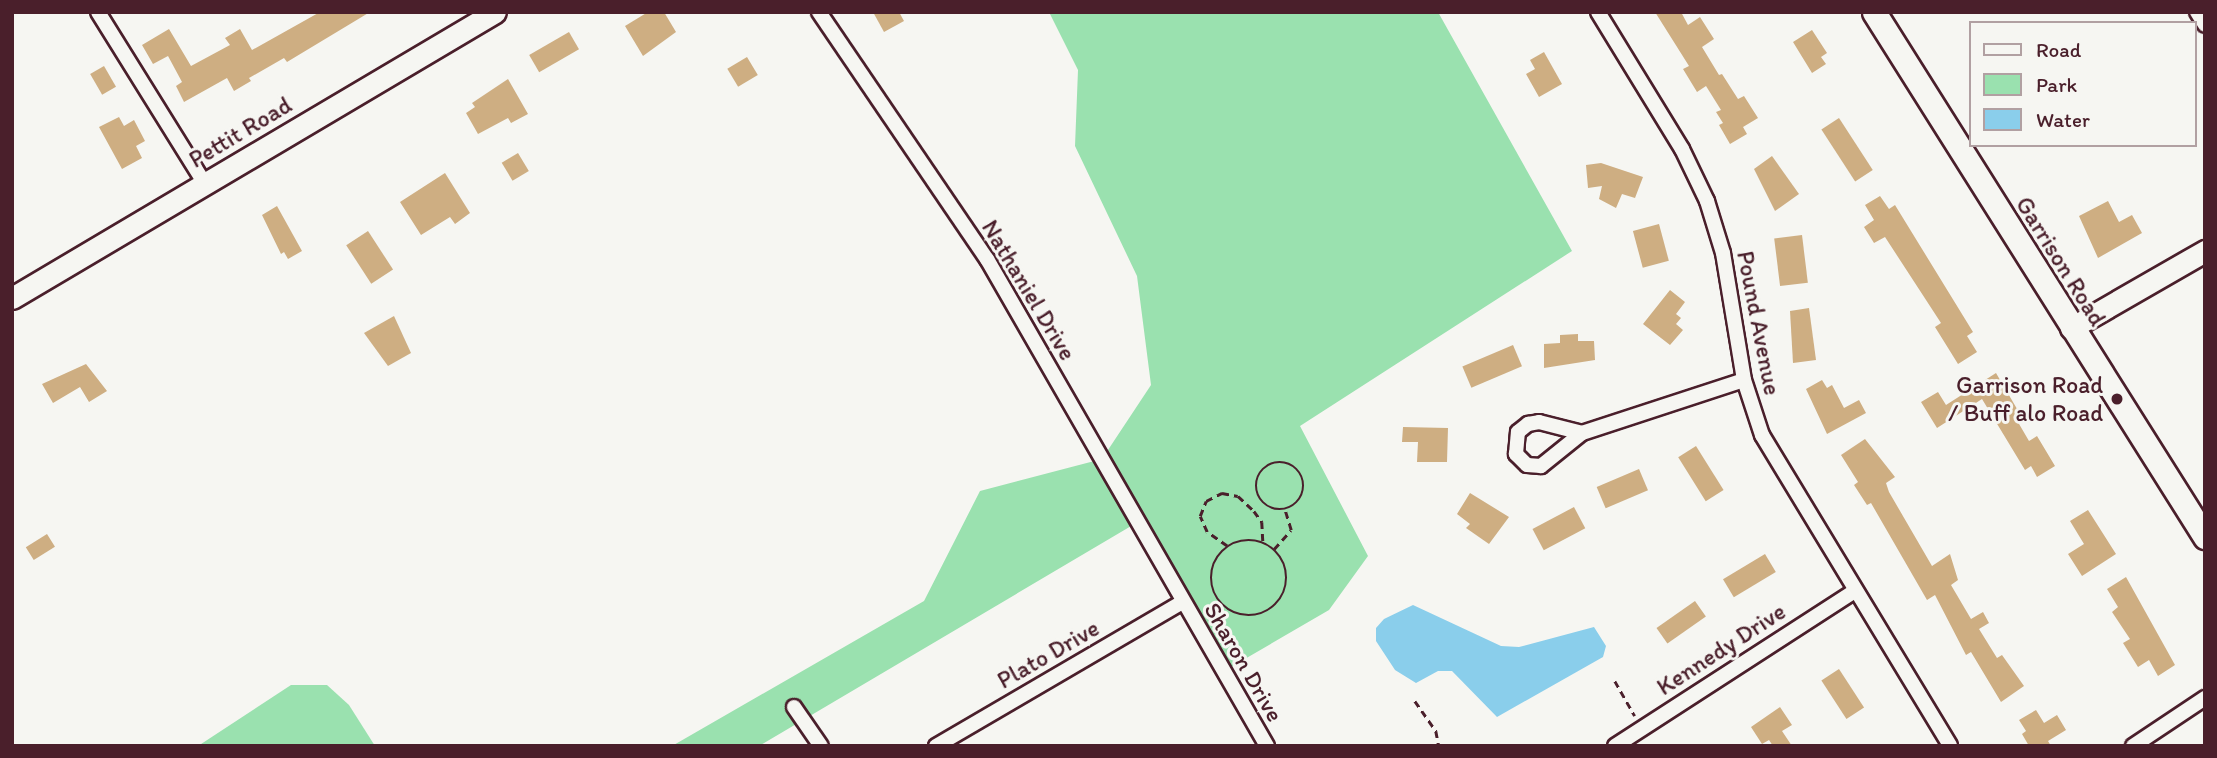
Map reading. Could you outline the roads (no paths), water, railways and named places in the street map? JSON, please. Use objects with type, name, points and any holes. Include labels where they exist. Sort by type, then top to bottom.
[{"type":"main road","name":"Garrison Road","points":[[1874,12],[2205,537]]},
{"type":"street","points":[[98,12],[205,184]]},
{"type":"street","name":"Pettit Road","points":[[12,298],[495,12]]},
{"type":"street","name":"Nathaniel Drive","points":[[819,12],[987,259],[1182,602]]},
{"type":"street","name":"Pound Avenue","points":[[1598,12],[1682,149],[1707,201],[1723,253],[1744,380],[1762,435],[1853,592],[1950,746]]},
{"type":"street","points":[[2197,12],[2205,25]]},
{"type":"street","points":[[2071,328],[2205,251]]},
{"type":"street","points":[[1582,433],[1744,380]]},
{"type":"street","name":"Kennedy Drive","points":[[1615,746],[1853,592]]},
{"type":"street","name":"Plato Drive","points":[[936,746],[1182,602]]},
{"type":"street","name":"Sharon Drive","points":[[1182,602],[1267,746]]},
{"type":"street","points":[[2133,746],[2205,698]]},
{"type":"street","points":[[794,707],[821,746]]},
{"type":"water","points":[[1413,605],[1501,646],[1519,647],[1594,627],[1606,646],[1603,657],[1497,717],[1452,671],[1438,671],[1416,683],[1395,670],[1376,641],[1376,628],[1384,619]]},
{"type":"place","name":"Garrison Road / Buff alo Road","points":[[2117,399]]}]
